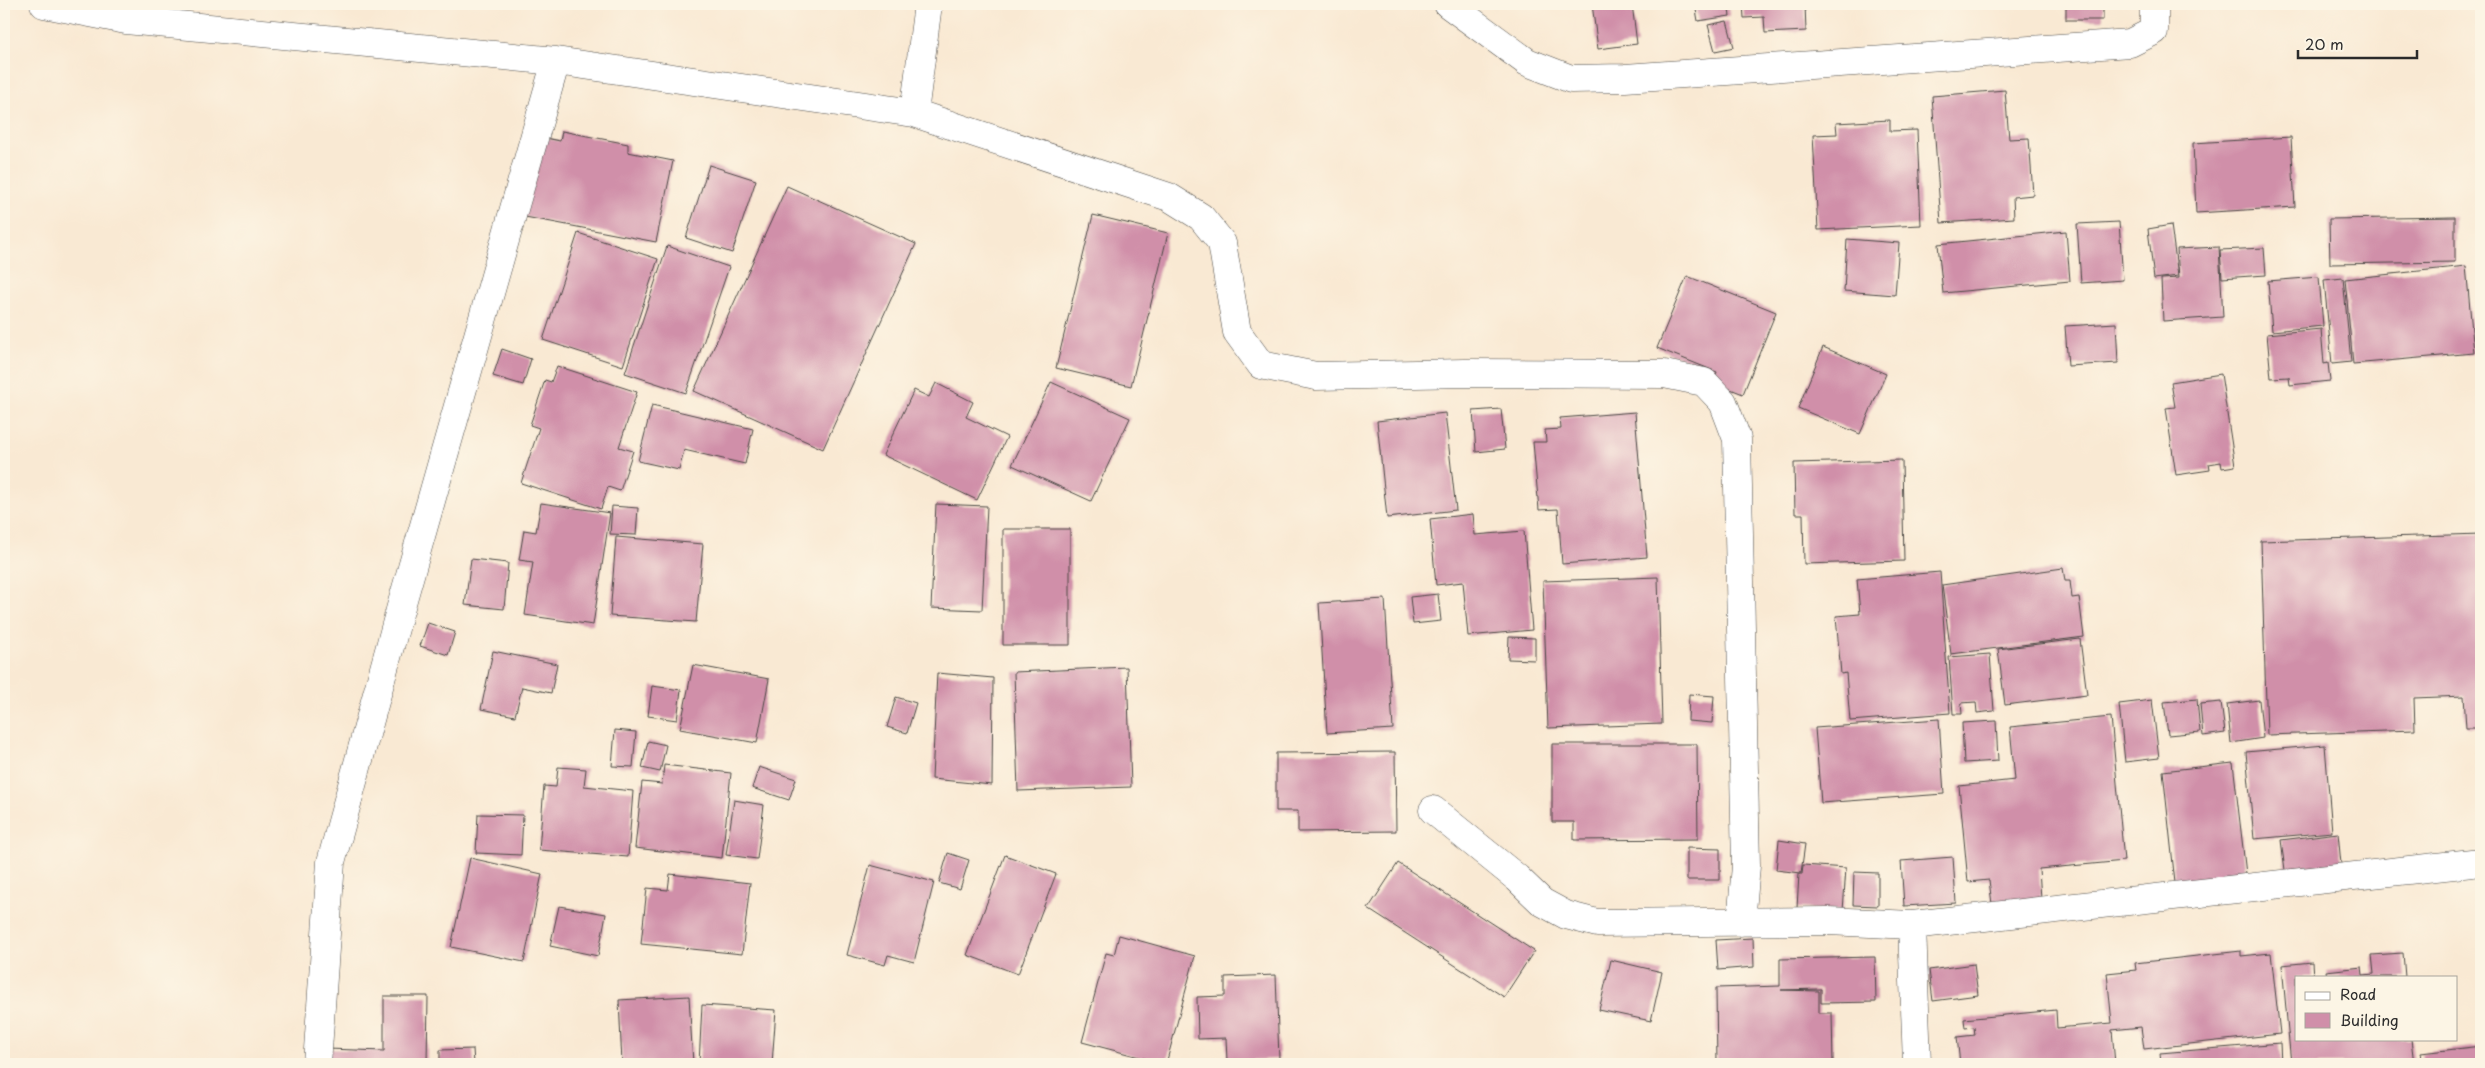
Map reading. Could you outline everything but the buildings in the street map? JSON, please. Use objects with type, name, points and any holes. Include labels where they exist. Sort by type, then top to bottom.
[{"type":"street","points":[[44,4],[126,20],[556,60],[914,112],[1169,197],[1201,217],[1222,243],[1237,332],[1261,365],[1316,376],[1465,373],[1664,374],[1704,382],[1723,402],[1737,439],[1746,866],[1741,922]]},
{"type":"street","points":[[914,112],[928,4]]},
{"type":"street","points":[[1448,4],[1527,62],[1570,79],[1635,77],[2130,43],[2154,31],[2154,4]]},
{"type":"street","points":[[317,1064],[331,862],[400,610],[556,60]]},
{"type":"street","points":[[1433,810],[1517,878],[1542,902],[1566,915],[1597,923],[1828,921],[1912,925],[2481,862]]},
{"type":"street","points":[[1912,925],[1917,1064]]}]
